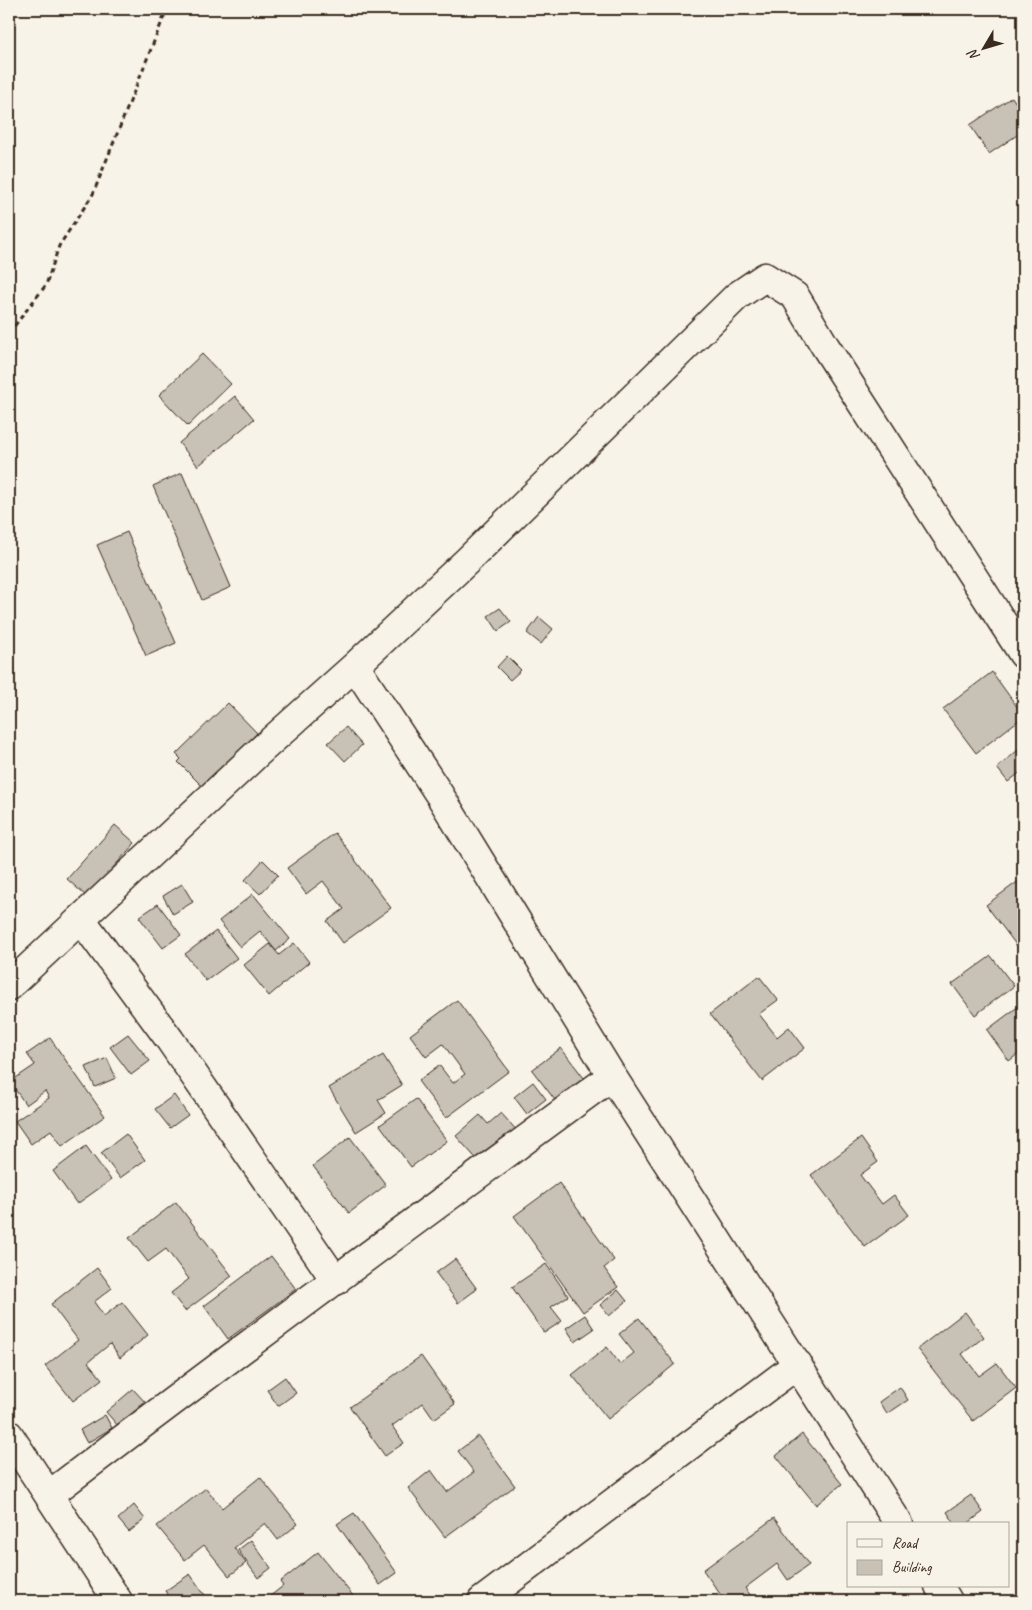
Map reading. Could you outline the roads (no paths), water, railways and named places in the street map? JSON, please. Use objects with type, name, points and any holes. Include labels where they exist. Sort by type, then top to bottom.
[{"type":"street","points":[[9,986],[260,750],[355,666],[467,561],[737,296],[765,277],[795,296],[1023,654]]},
{"type":"street","points":[[355,666],[439,794],[612,1076],[898,1522]]},
{"type":"street","points":[[82,919],[170,1040],[336,1281]]},
{"type":"street","points":[[49,1495],[230,1357],[336,1281],[612,1076]]},
{"type":"street","points":[[482,1601],[798,1364]]},
{"type":"street","points":[[9,1436],[118,1601]]},
{"type":"street","points":[[940,1588],[948,1601]]}]
